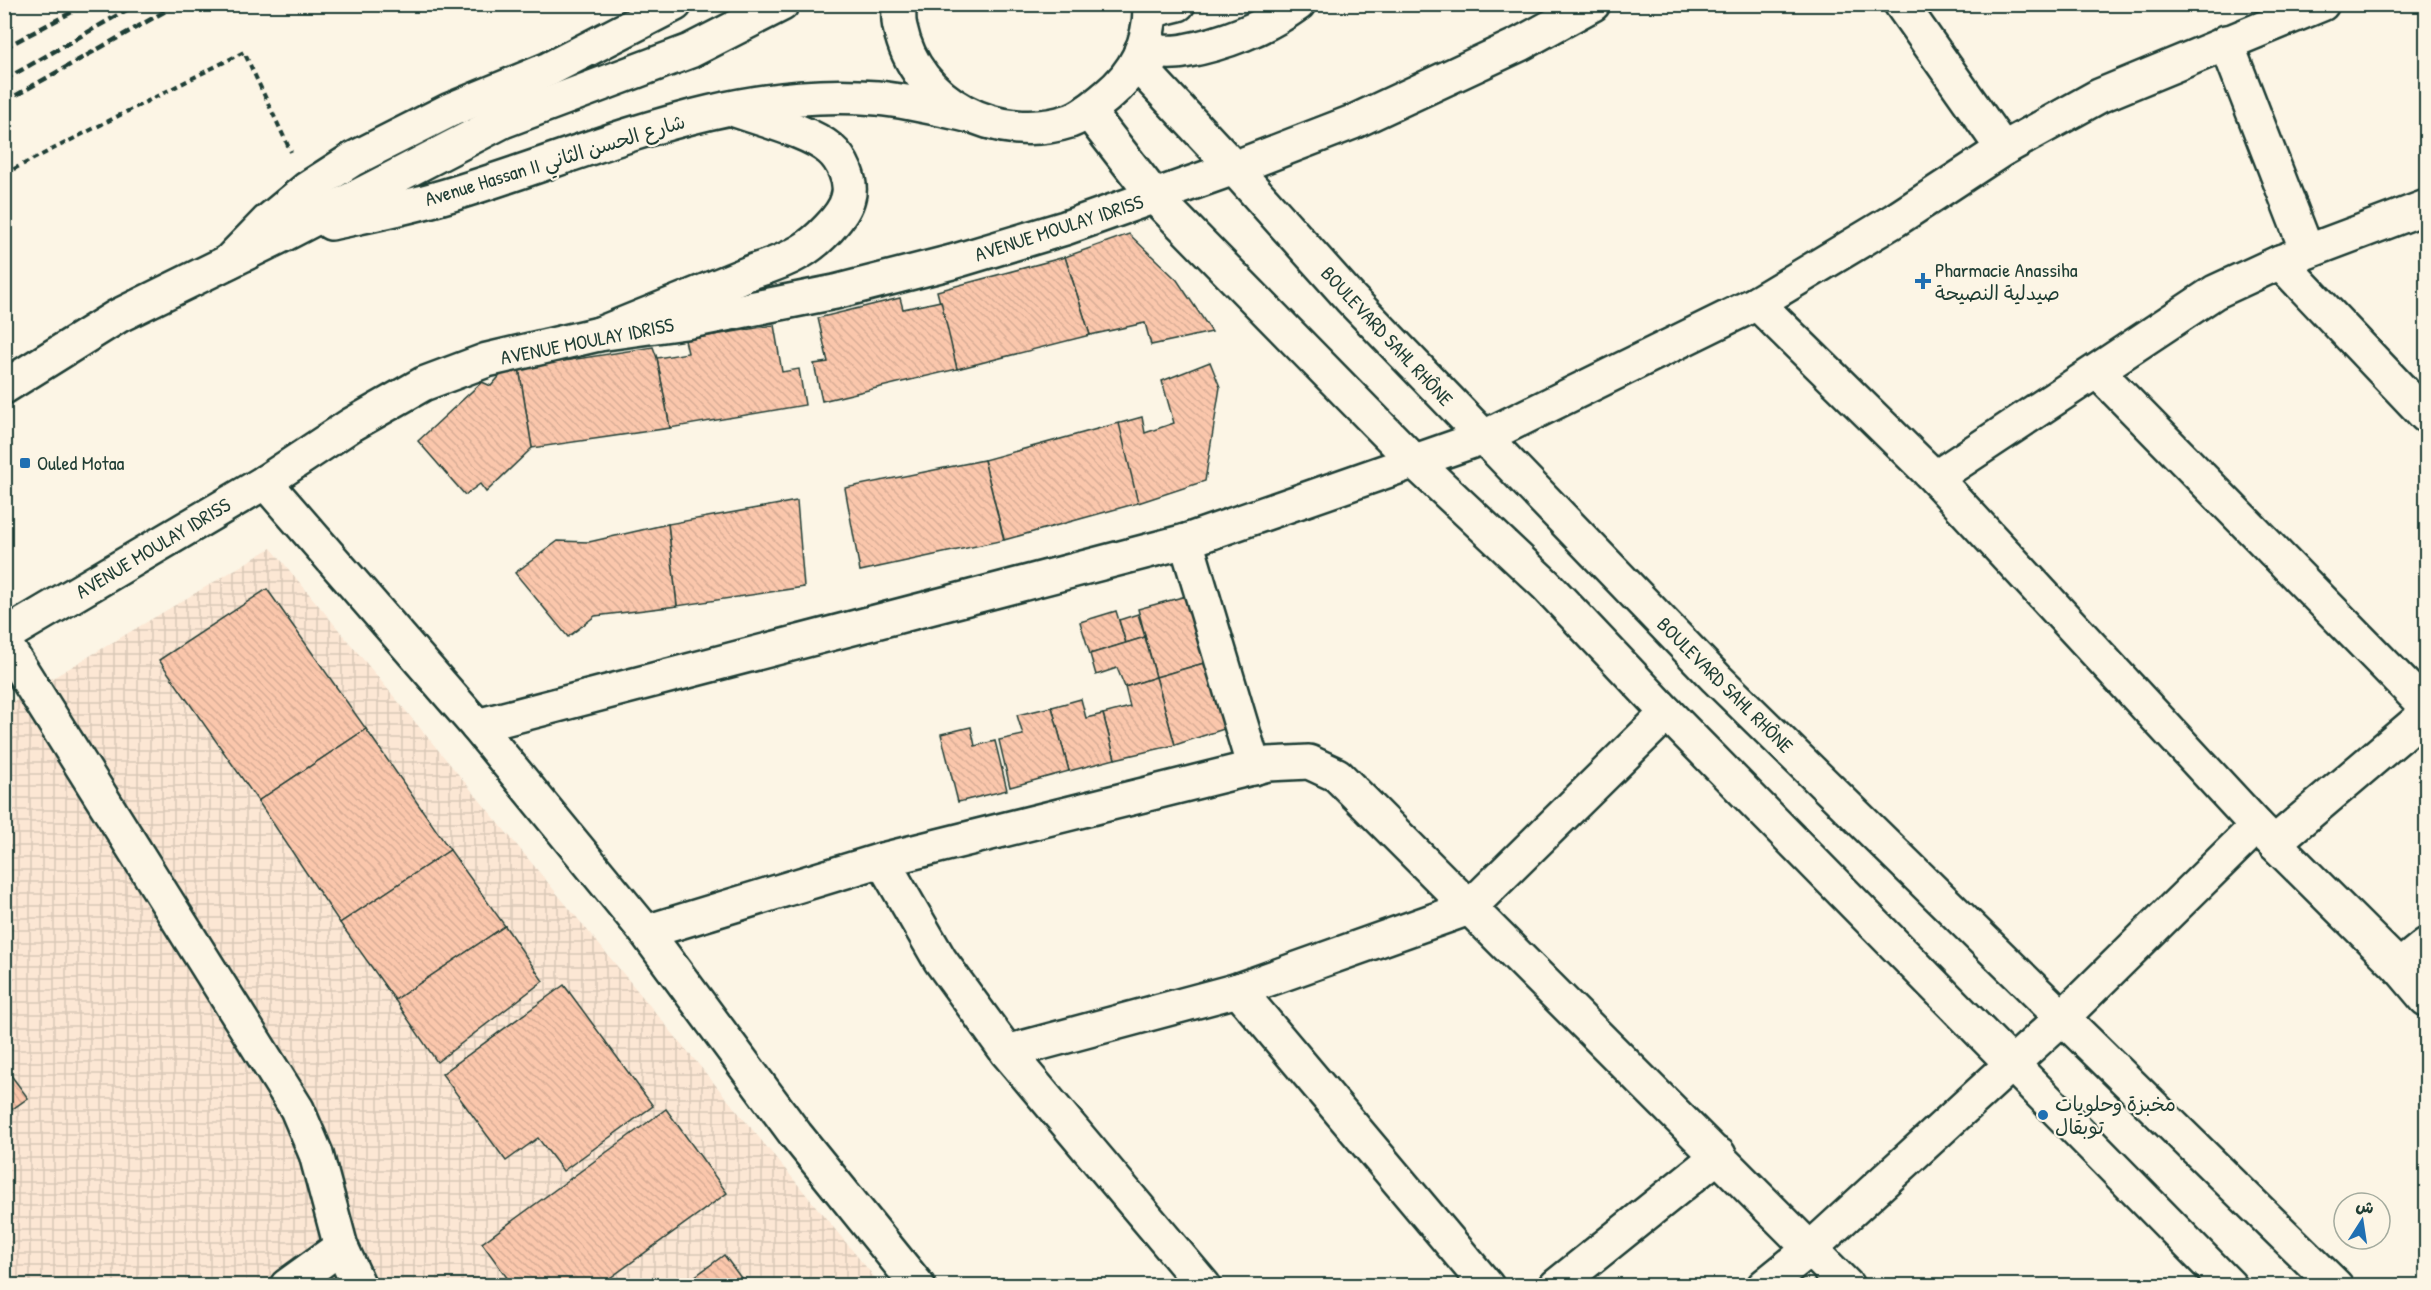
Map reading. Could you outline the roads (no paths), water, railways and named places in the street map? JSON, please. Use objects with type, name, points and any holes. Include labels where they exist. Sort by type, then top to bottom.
[{"type":"main road","points":[[229,261],[267,222],[308,188],[353,159],[450,110],[549,69],[675,4]]},
{"type":"main road","name":"Avenue Hassan II شارع الحسن الثاني","points":[[4,387],[118,316],[283,235],[503,121],[690,51],[782,4]]},
{"type":"main road","points":[[899,4],[900,27],[914,63],[938,94],[971,116],[1003,127],[1037,128],[1071,120],[1088,111],[1122,83],[1139,57],[1160,7]]},
{"type":"main road","points":[[1139,57],[1182,52],[1224,41],[1257,27],[1298,4]]},
{"type":"main road","name":"AVENUE MOULAY IDRISS","points":[[4,636],[265,482],[351,425],[423,384],[488,360],[599,334],[685,322],[835,292],[952,262],[1065,228],[1234,168],[1353,122],[1520,44],[1593,4]]},
{"type":"main road","points":[[1901,4],[2003,149]]},
{"type":"main road","points":[[477,726],[1186,541],[1484,437],[1757,303],[1895,220],[2003,149],[2099,96],[2322,4]]},
{"type":"main road","points":[[2226,42],[2293,257],[2427,416]]},
{"type":"main road","name":"BOULEVARD SAHL RHÔNE","points":[[1139,57],[1351,299],[1716,678],[2064,1016],[2336,1286]]},
{"type":"main road","name":"Avenue Hassan II شارع الحسن الثاني","points":[[283,235],[441,197],[639,130],[731,108],[780,100],[830,97],[866,98],[924,105],[971,116]]},
{"type":"main road","points":[[599,334],[754,271],[780,264],[823,235],[849,198],[846,173],[832,150],[819,141],[731,108]]},
{"type":"main road","points":[[1088,111],[1154,196],[1415,462],[1546,585],[1666,713],[2230,1286]]},
{"type":"main road","points":[[1935,478],[2098,372],[2215,292],[2293,257],[2427,207]]},
{"type":"main road","points":[[1757,303],[1935,478],[2266,834],[2427,999]]},
{"type":"main road","points":[[2098,372],[2427,707]]},
{"type":"main road","points":[[265,482],[477,726],[646,932],[796,1135],[918,1286]]},
{"type":"main road","points":[[1186,541],[1254,768]]},
{"type":"main road","points":[[4,642],[297,1109],[316,1154],[341,1247],[359,1286]]},
{"type":"main road","points":[[1007,1052],[1238,990],[1469,908],[1666,713]]},
{"type":"main road","points":[[1764,1286],[1810,1249],[2010,1064],[2266,834],[2427,714]]},
{"type":"main road","points":[[646,932],[882,860],[1268,764],[1309,762],[1338,775],[1847,1286]]},
{"type":"main road","points":[[882,860],[940,960],[1007,1052],[1204,1286]]},
{"type":"main road","points":[[2398,967],[2427,945]]},
{"type":"main road","points":[[1238,990],[1487,1286]]},
{"type":"main road","points":[[1556,1286],[1719,1155]]},
{"type":"main road","points":[[287,1286],[341,1247]]},
{"type":"railway","points":[[4,48],[87,4]]},
{"type":"railway","points":[[4,80],[137,4]]},
{"type":"railway","points":[[4,102],[178,4]]},
{"type":"place","name":"Pharmacie Anassiha صيدلية النصيحة","points":[[1923,281]]},
{"type":"place","name":"Ouled Motaa","points":[[25,463]]},
{"type":"place","name":"مخبزة وحلويات توبقال","points":[[2043,1115]]}]
